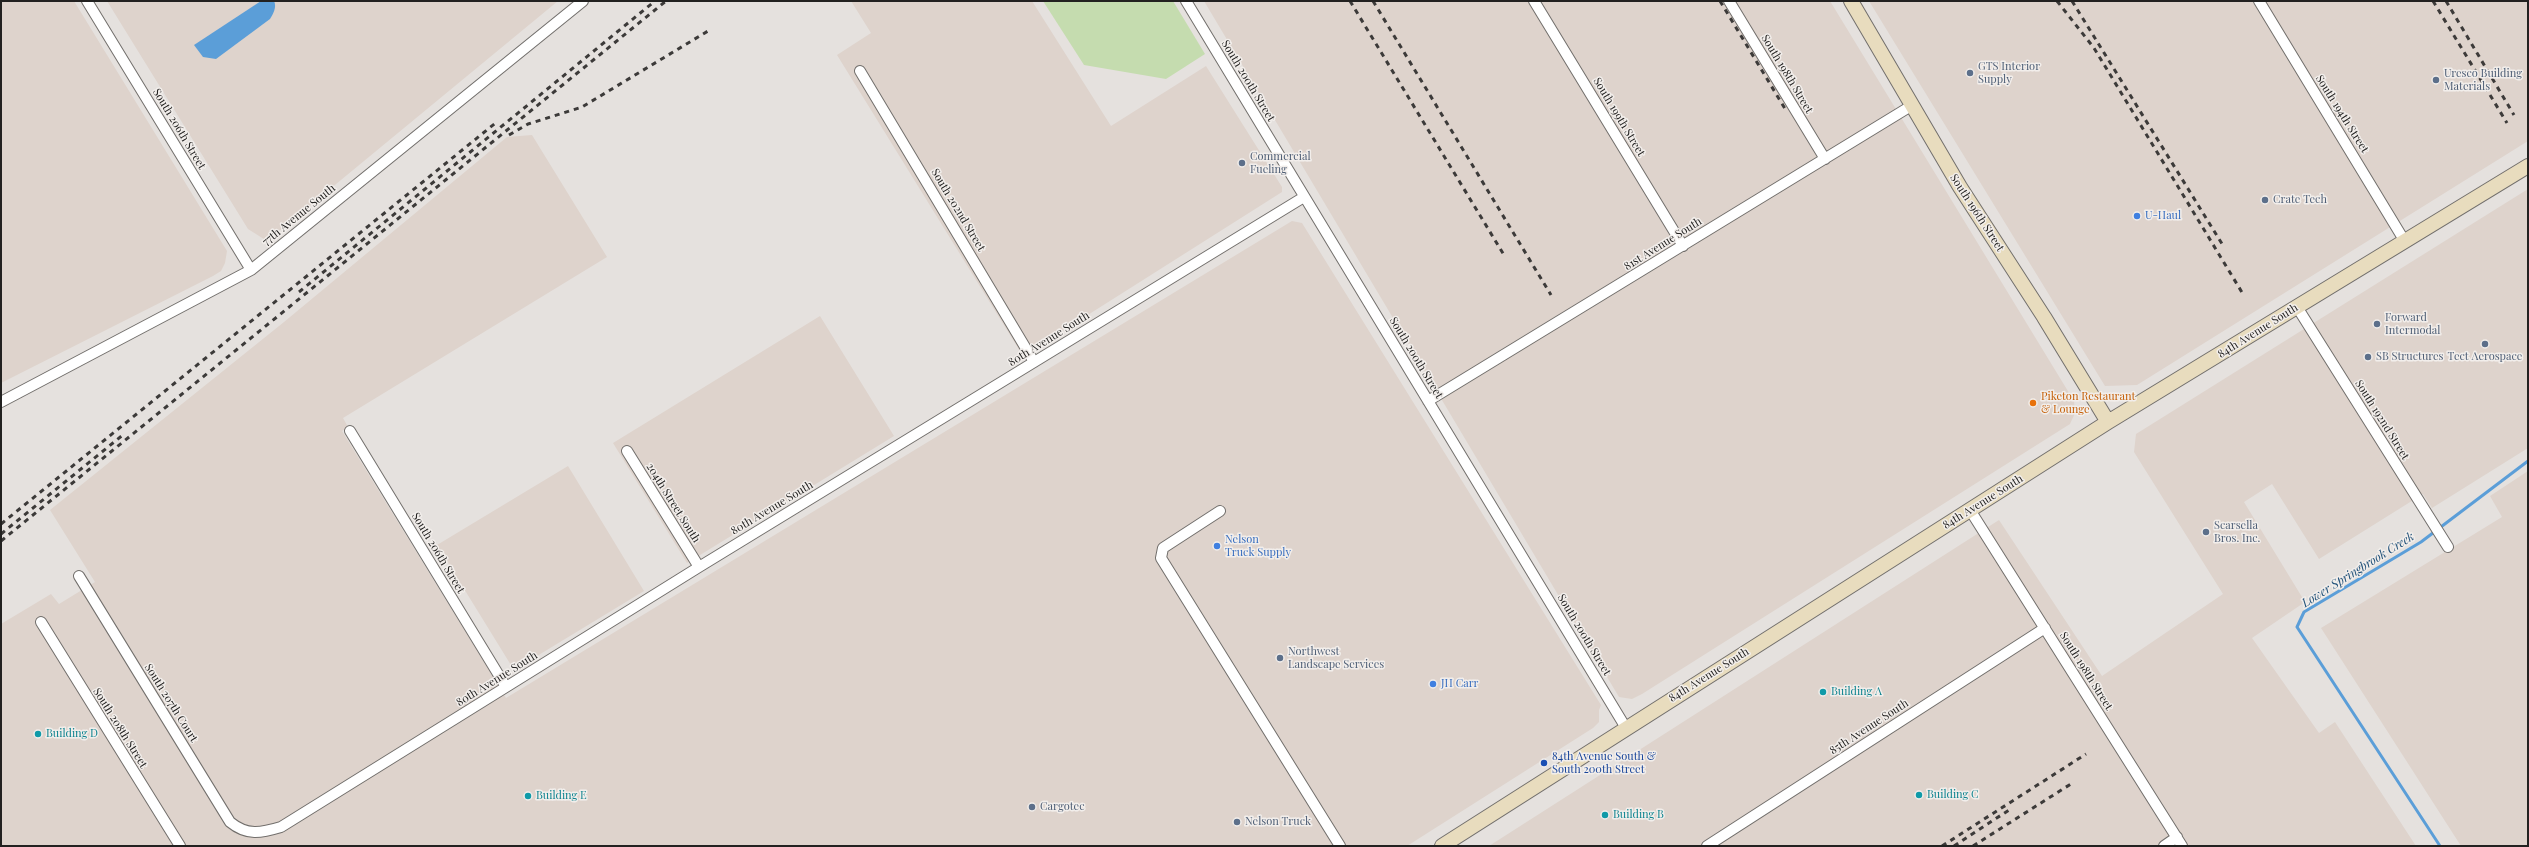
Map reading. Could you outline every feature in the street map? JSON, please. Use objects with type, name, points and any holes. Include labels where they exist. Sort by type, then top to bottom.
[{"type":"main road","name":"South 196th Street","points":[[1851,1],[1911,106],[2108,422]]},
{"type":"main road","name":"84th Avenue South","points":[[1442,846],[2108,422],[2404,240],[2528,166]]},
{"type":"street","name":"South 206th Street","points":[[87,1],[251,270]]},
{"type":"street","name":"77th Avenue South","points":[[1,402],[251,270],[583,1]]},
{"type":"street","name":"South 200th Street","points":[[1186,1],[1626,728]]},
{"type":"street","name":"South 199th Street","points":[[1534,1],[1683,246]]},
{"type":"street","name":"South 198th Street","points":[[1729,1],[1825,159]]},
{"type":"street","name":"South 194th Street","points":[[2259,1],[2404,240]]},
{"type":"street","name":"South 202nd Street","points":[[860,71],[1034,362]]},
{"type":"street","name":"81st Avenue South","points":[[1428,401],[1911,106]]},
{"type":"street","name":"80th Avenue South","points":[[251,833],[281,827],[699,567],[1304,197]]},
{"type":"street","name":"South 192nd Street","points":[[2296,306],[2448,547]]},
{"type":"street","name":"South 206th Street","points":[[350,431],[506,687]]},
{"type":"street","name":"204th Street South","points":[[627,451],[699,567]]},
{"type":"street","name":"South 198th Street","points":[[1970,510],[2179,842]]},
{"type":"street","points":[[1220,511],[1163,548],[1161,558],[1340,846]]},
{"type":"street","name":"South 207th Court","points":[[79,576],[230,822],[240,829],[251,833]]},
{"type":"street","name":"South 208th Street","points":[[40,622],[180,846]]},
{"type":"street","name":"85th Avenue South","points":[[1707,846],[2045,628]]},
{"type":"street","points":[[2164,846],[2179,842]]},
{"type":"shaded area","points":[[1,1],[74,1],[227,251],[225,263],[221,271],[213,276],[1,383]]},
{"type":"shaded area","points":[[107,1],[558,1],[267,241],[248,229]]},
{"type":"shaded area","points":[[851,1],[1032,1],[1111,126],[1206,66],[1282,187],[1282,192],[1023,356],[837,55],[871,33]]},
{"type":"shaded area","points":[[1204,1],[1830,1],[2074,401],[2075,413],[2070,424],[1642,694],[1632,699],[1619,697]]},
{"type":"shaded area","points":[[1869,1],[2528,1],[2528,141],[2137,385],[2105,386]]},
{"type":"shaded area","points":[[532,135],[607,257],[343,418],[348,427],[342,431],[506,698],[1292,221],[1302,223],[1601,705],[1599,710],[1599,722],[1593,728],[1407,846],[1,846],[1,624],[51,594],[59,604],[95,582],[50,510],[284,322],[507,137]]},
{"type":"shaded area","points":[[2528,189],[2528,448],[2432,508],[2423,494],[2319,559],[2272,484],[2244,502],[2305,602],[2252,638],[2319,733],[2335,722],[2416,846],[1489,846],[1999,520],[2102,676],[2223,594],[2134,452],[2136,434]]},
{"type":"shaded area","points":[[820,316],[894,436],[687,563],[613,443]]},
{"type":"shaded area","points":[[568,466],[644,591],[514,670],[437,545]]},
{"type":"shaded area","points":[[2528,471],[2528,846],[2461,846],[2321,628],[2502,517],[2490,496]]},
{"type":"green space","points":[[1043,1],[1173,1],[1205,54],[1166,79],[1084,65]]},
{"type":"water","points":[[261,1],[274,1],[275,3],[275,8],[270,19],[216,59],[203,57],[194,45]]},
{"type":"waterway","name":"Lower Springbrook Creek","points":[[2440,846],[2297,627],[2304,612],[2421,542],[2528,461]]},
{"type":"railway","points":[[299,292],[655,1]]},
{"type":"railway","points":[[1,541],[666,1]]},
{"type":"railway","points":[[1350,1],[1504,255]]},
{"type":"railway","points":[[1373,1],[1551,295]]},
{"type":"railway","points":[[1720,1],[1787,112]]},
{"type":"railway","points":[[2057,1],[2094,48],[2243,294]]},
{"type":"railway","points":[[2072,1],[2224,247]]},
{"type":"railway","points":[[2433,1],[2507,123]]},
{"type":"railway","points":[[2446,1],[2514,115]]},
{"type":"railway","points":[[509,135],[528,124],[582,107],[708,31]]},
{"type":"railway","points":[[1,524],[498,121]]},
{"type":"railway","points":[[1,534],[124,434]]},
{"type":"railway","points":[[1942,846],[2086,754]]},
{"type":"railway","points":[[1973,846],[2074,782]]},
{"type":"railway","points":[[1954,846],[2009,810]]},
{"type":"place","name":"GTS Interior Supply","points":[[1970,73]]},
{"type":"place","name":"Uresco Building Materials","points":[[2436,80]]},
{"type":"place","name":"Commercial Fueling","points":[[1242,163]]},
{"type":"place","name":"Crate Tech","points":[[2265,200]]},
{"type":"place","name":"U-Haul","points":[[2137,216]]},
{"type":"place","name":"Forward Intermodal","points":[[2377,324]]},
{"type":"place","name":"Tect Aerospace","points":[[2485,344]]},
{"type":"place","name":"SB Structures","points":[[2368,357]]},
{"type":"place","name":"Piketon Restaurant & Lounge","points":[[2033,403]]},
{"type":"place","name":"Scarsella Bros. Inc.","points":[[2206,532]]},
{"type":"place","name":"Nelson Truck Supply","points":[[1217,546]]},
{"type":"place","name":"Northwest Landscape Services","points":[[1280,658]]},
{"type":"place","name":"JH Carr","points":[[1433,684]]},
{"type":"place","name":"Building A","points":[[1823,692]]},
{"type":"place","name":"Building D","points":[[38,734]]},
{"type":"place","name":"84th Avenue South & South 200th Street","points":[[1544,763]]},
{"type":"place","name":"Building C","points":[[1919,795]]},
{"type":"place","name":"Building E","points":[[528,796]]},
{"type":"place","name":"Cargotec","points":[[1032,807]]},
{"type":"place","name":"Building B","points":[[1605,815]]},
{"type":"place","name":"Nelson Truck","points":[[1237,822]]}]
